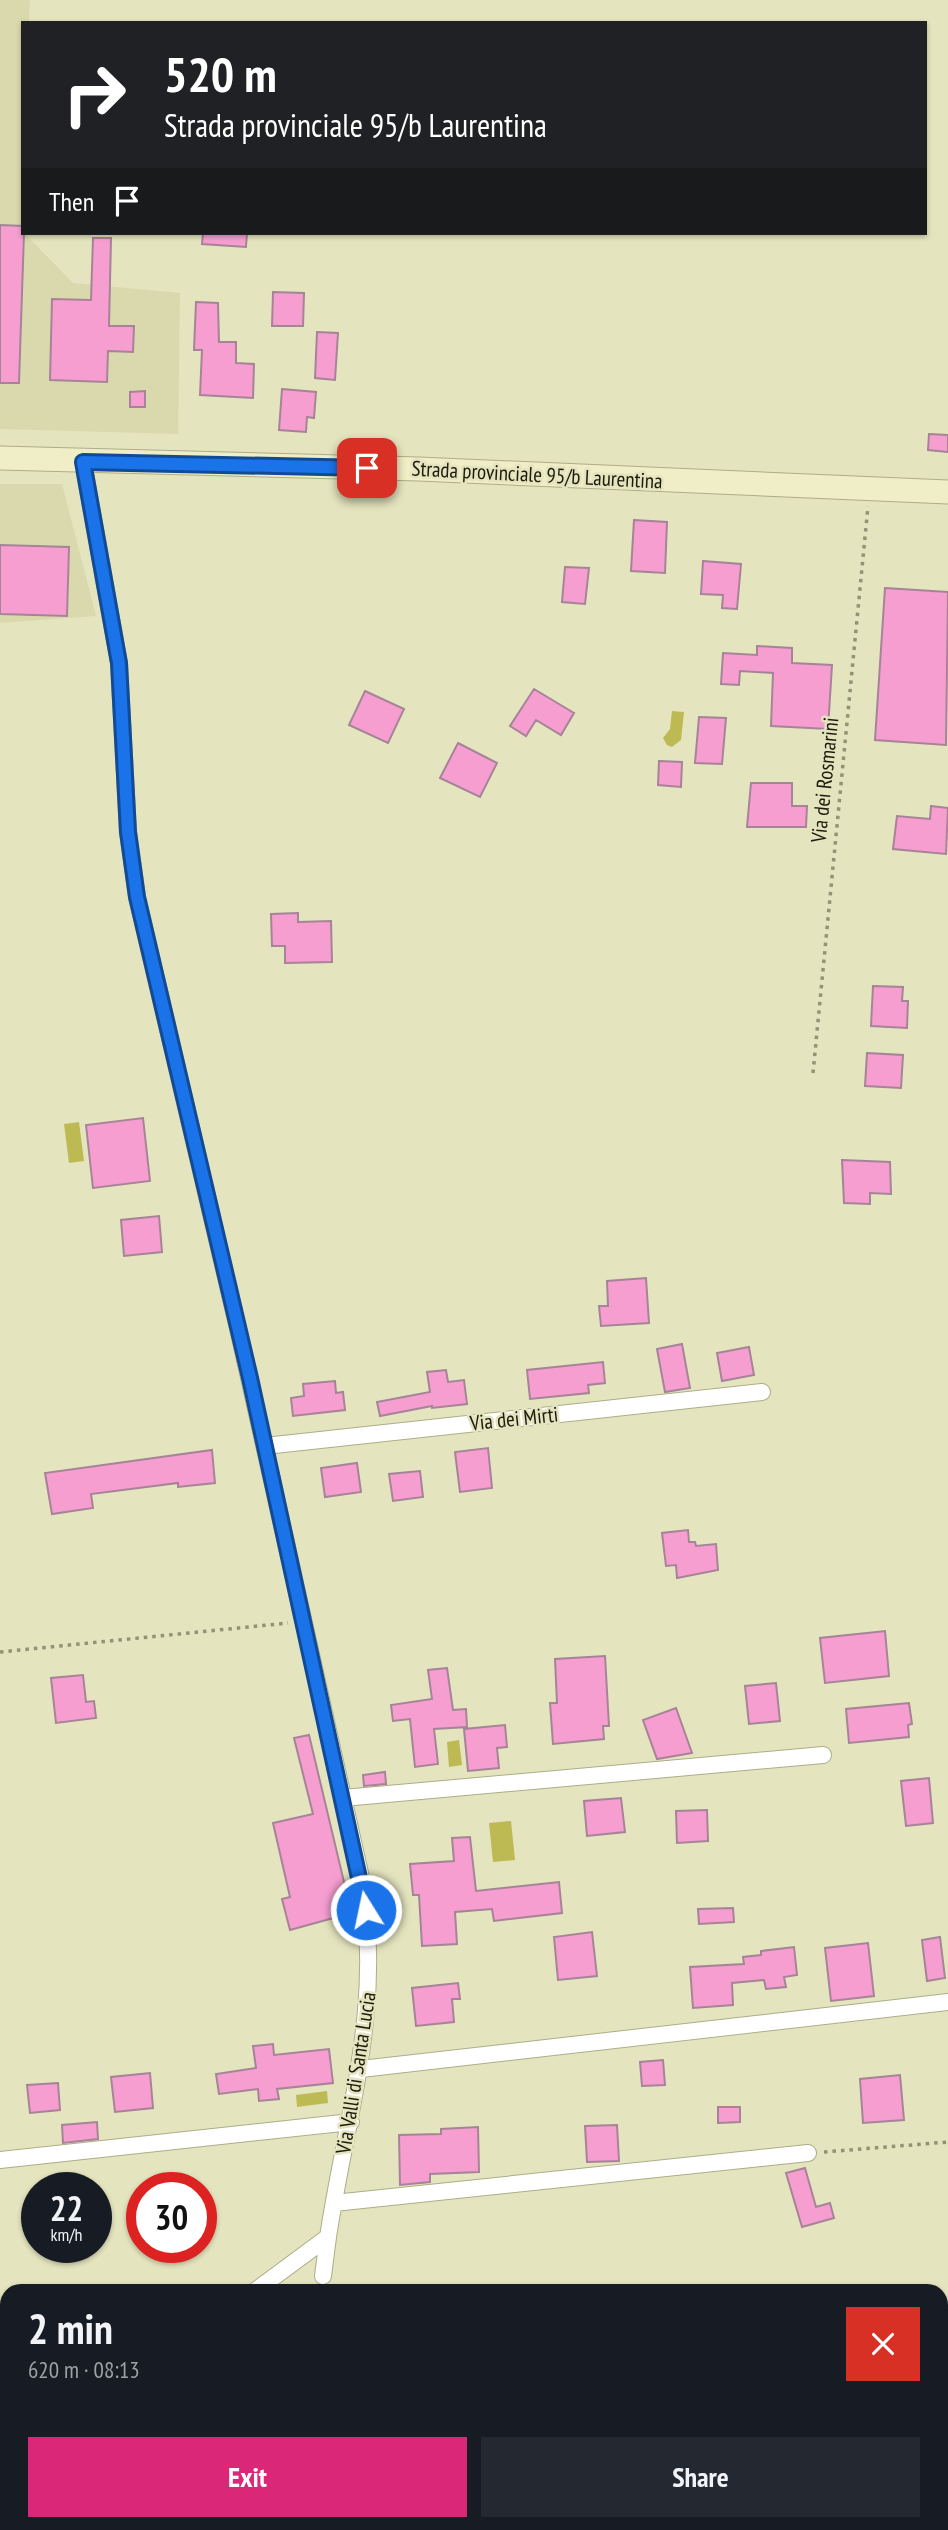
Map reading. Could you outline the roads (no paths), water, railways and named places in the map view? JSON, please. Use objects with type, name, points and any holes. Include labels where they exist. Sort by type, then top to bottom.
[{"type":"main road","name":"Strada provinciale 95/b Laurentina","points":[[0,458],[419,469],[948,492]]},
{"type":"street","name":"Via Valli di Santa Lucia","points":[[83,462],[119,663],[128,832],[137,897],[304,1622],[361,1882],[369,1940],[369,1993],[361,2069],[334,2203],[323,2276]]},
{"type":"street","name":"Via dei Mirti","points":[[265,1447],[762,1392]]},
{"type":"street","points":[[343,1798],[822,1755]]},
{"type":"street","points":[[361,2069],[948,2002]]},
{"type":"street","points":[[0,2160],[351,2122]]},
{"type":"street","points":[[334,2203],[808,2153]]},
{"type":"street","points":[[264,2284],[328,2237]]}]
